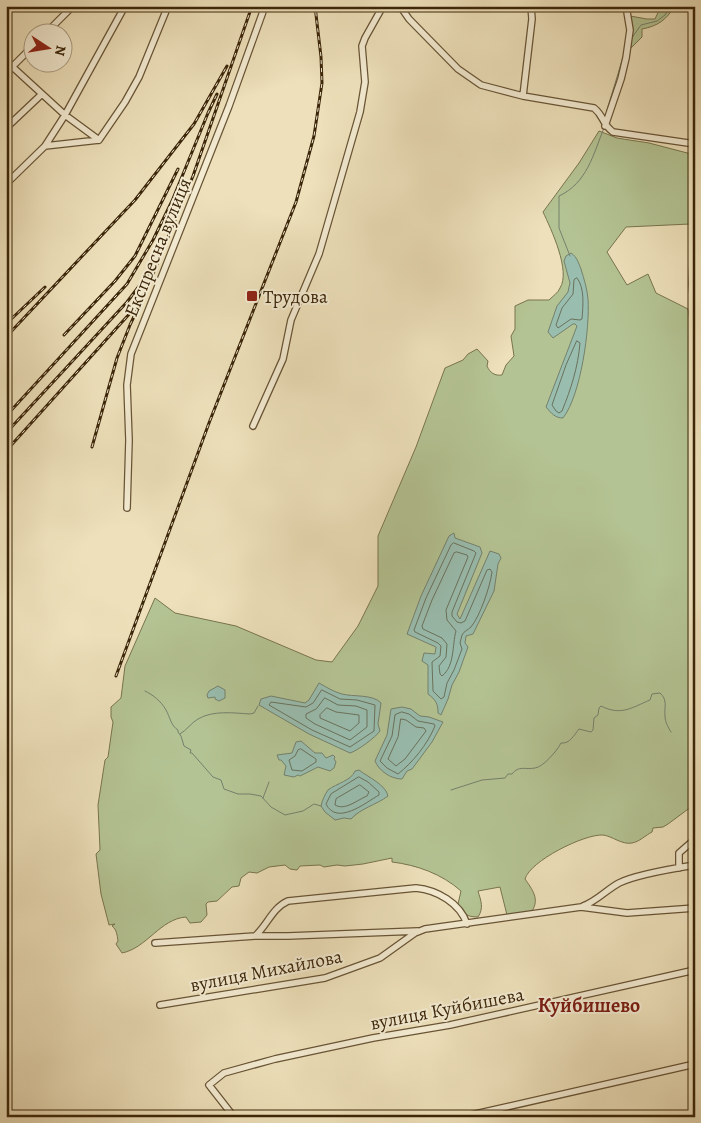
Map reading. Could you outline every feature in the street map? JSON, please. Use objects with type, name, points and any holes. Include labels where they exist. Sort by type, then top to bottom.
[{"type":"street","points":[[57,22],[73,6]]},
{"type":"street","points":[[6,184],[45,146],[65,115],[125,6]]},
{"type":"street","points":[[45,146],[98,140],[133,89],[168,6]]},
{"type":"street","name":"Експресна вулиця","points":[[127,508],[129,440],[127,385],[131,354],[138,332],[229,106],[264,6]]},
{"type":"street","points":[[253,426],[283,359],[291,320],[319,254],[360,112],[365,82],[362,46],[383,6]]},
{"type":"street","points":[[400,6],[409,19],[458,69],[488,88],[594,108],[600,114],[605,126],[613,132],[695,144]]},
{"type":"street","points":[[523,96],[532,18],[531,6]]},
{"type":"street","points":[[605,126],[626,58],[630,30],[626,6]]},
{"type":"street","points":[[6,73],[22,58]]},
{"type":"street","points":[[6,61],[65,115],[98,140]]},
{"type":"street","points":[[6,128],[42,94]]},
{"type":"street","points":[[695,227],[692,284],[695,315]]},
{"type":"street","points":[[678,868],[679,853],[695,839]]},
{"type":"street","points":[[581,907],[623,881],[695,865]]},
{"type":"street","points":[[255,936],[279,906],[288,900],[416,888],[428,890],[451,902],[464,917],[467,924]]},
{"type":"street","name":"вулиця Михайлова","points":[[160,1005],[326,978],[380,958],[420,931],[581,907],[627,913],[695,908]]},
{"type":"street","points":[[155,943],[255,936],[420,931]]},
{"type":"street","name":"вулиця Куйбишева","points":[[234,1117],[208,1085],[224,1073],[275,1059],[364,1040],[450,1025],[695,970]]},
{"type":"street","points":[[462,1117],[695,1064]]},
{"type":"green space","points":[[661,6],[675,6],[661,22],[642,29],[642,37],[631,48],[630,16],[655,19]]},
{"type":"green space","points":[[599,131],[617,138],[649,143],[695,155],[690,224],[626,227],[607,252],[627,285],[648,274],[656,293],[688,309],[695,353],[695,365],[692,367],[695,381],[695,804],[668,824],[663,827],[653,828],[652,832],[635,842],[625,843],[603,835],[594,836],[571,844],[547,857],[529,872],[525,879],[535,898],[532,911],[507,915],[500,887],[478,891],[481,904],[480,914],[478,917],[468,916],[458,904],[461,891],[454,885],[429,871],[411,865],[392,862],[392,858],[345,866],[300,866],[297,870],[290,869],[285,865],[269,867],[257,873],[249,872],[241,878],[239,886],[232,887],[217,901],[206,904],[207,915],[201,922],[190,923],[186,917],[177,919],[161,928],[139,946],[122,953],[116,944],[118,941],[117,935],[112,926],[115,924],[109,925],[101,894],[96,854],[100,850],[98,805],[113,722],[111,707],[121,698],[125,666],[155,598],[175,613],[236,626],[316,660],[332,662],[358,626],[378,586],[378,536],[416,447],[445,368],[463,360],[468,354],[477,349],[488,361],[487,366],[491,372],[502,375],[506,365],[514,356],[511,336],[515,329],[515,306],[528,300],[549,300],[559,290],[563,281],[562,261],[543,212],[579,163]]},
{"type":"water","points":[[571,253],[575,256],[581,269],[588,295],[586,343],[575,394],[563,418],[560,418],[551,413],[546,407],[577,326],[573,324],[553,338],[548,332],[557,306],[568,292],[570,283],[564,261],[566,256]]},
{"type":"water","points":[[454,533],[455,538],[480,547],[482,553],[457,614],[460,619],[490,551],[499,554],[501,558],[498,564],[494,591],[473,634],[466,636],[465,643],[468,647],[441,715],[438,713],[436,702],[428,694],[428,665],[422,661],[424,653],[435,654],[436,647],[407,634],[421,596],[449,536]]},
{"type":"water","points":[[319,683],[342,694],[373,698],[381,703],[378,724],[380,731],[375,737],[350,753],[309,734],[259,705],[261,699],[271,696],[305,703],[309,700]]},
{"type":"water","points":[[218,686],[225,690],[225,698],[219,701],[215,697],[208,698],[209,691]]},
{"type":"water","points":[[402,707],[411,709],[420,716],[443,722],[432,742],[402,779],[386,774],[375,761],[387,735],[391,709]]},
{"type":"water","points":[[301,741],[315,753],[322,753],[326,758],[333,755],[336,762],[334,768],[330,771],[318,767],[294,777],[284,775],[286,766],[279,760],[277,755],[292,753],[296,742]]},
{"type":"water","points":[[359,770],[384,788],[388,796],[359,812],[351,819],[335,820],[321,806],[325,796],[328,790],[347,780],[355,771]]},
{"type":"waterway","points":[[631,39],[641,25],[657,21],[665,15],[671,6]]},
{"type":"waterway","points":[[607,110],[624,54]]},
{"type":"waterway","points":[[570,256],[559,228],[559,196],[569,190],[583,176],[604,128]]},
{"type":"waterway","points":[[145,691],[162,704],[172,724],[178,730],[184,746],[191,750],[190,753],[213,777],[221,780],[224,789],[238,794],[261,796],[271,807],[285,815],[303,811],[314,804],[321,806]]},
{"type":"waterway","points":[[451,790],[482,780],[505,778],[508,774],[512,774],[520,769],[542,765],[561,743],[569,741],[579,729],[591,732],[593,730],[594,718],[598,715],[601,706],[620,711],[626,710],[650,700],[652,694],[660,693],[665,701],[666,720],[671,732]]},
{"type":"waterway","points":[[180,734],[204,716],[224,713],[250,714],[254,713],[258,706]]},
{"type":"waterway","points":[[263,798],[269,782]]},
{"type":"railway","points":[[92,447],[117,358],[193,176],[252,6]]},
{"type":"railway","points":[[116,676],[209,423],[296,202],[314,136],[322,83],[315,6]]},
{"type":"railway","points":[[6,337],[135,200],[194,124],[227,66]]},
{"type":"railway","points":[[6,416],[127,284],[153,240],[172,201],[217,94]]},
{"type":"railway","points":[[64,335],[115,281],[135,256],[178,169]]},
{"type":"railway","points":[[6,433],[127,302],[149,273]]},
{"type":"railway","points":[[6,324],[45,287]]},
{"type":"railway","points":[[6,451],[132,311]]},
{"type":"place","name":"Трудова","points":[[252,296]]},
{"type":"district","name":"Куйбишево","points":[[589,1005]]}]
